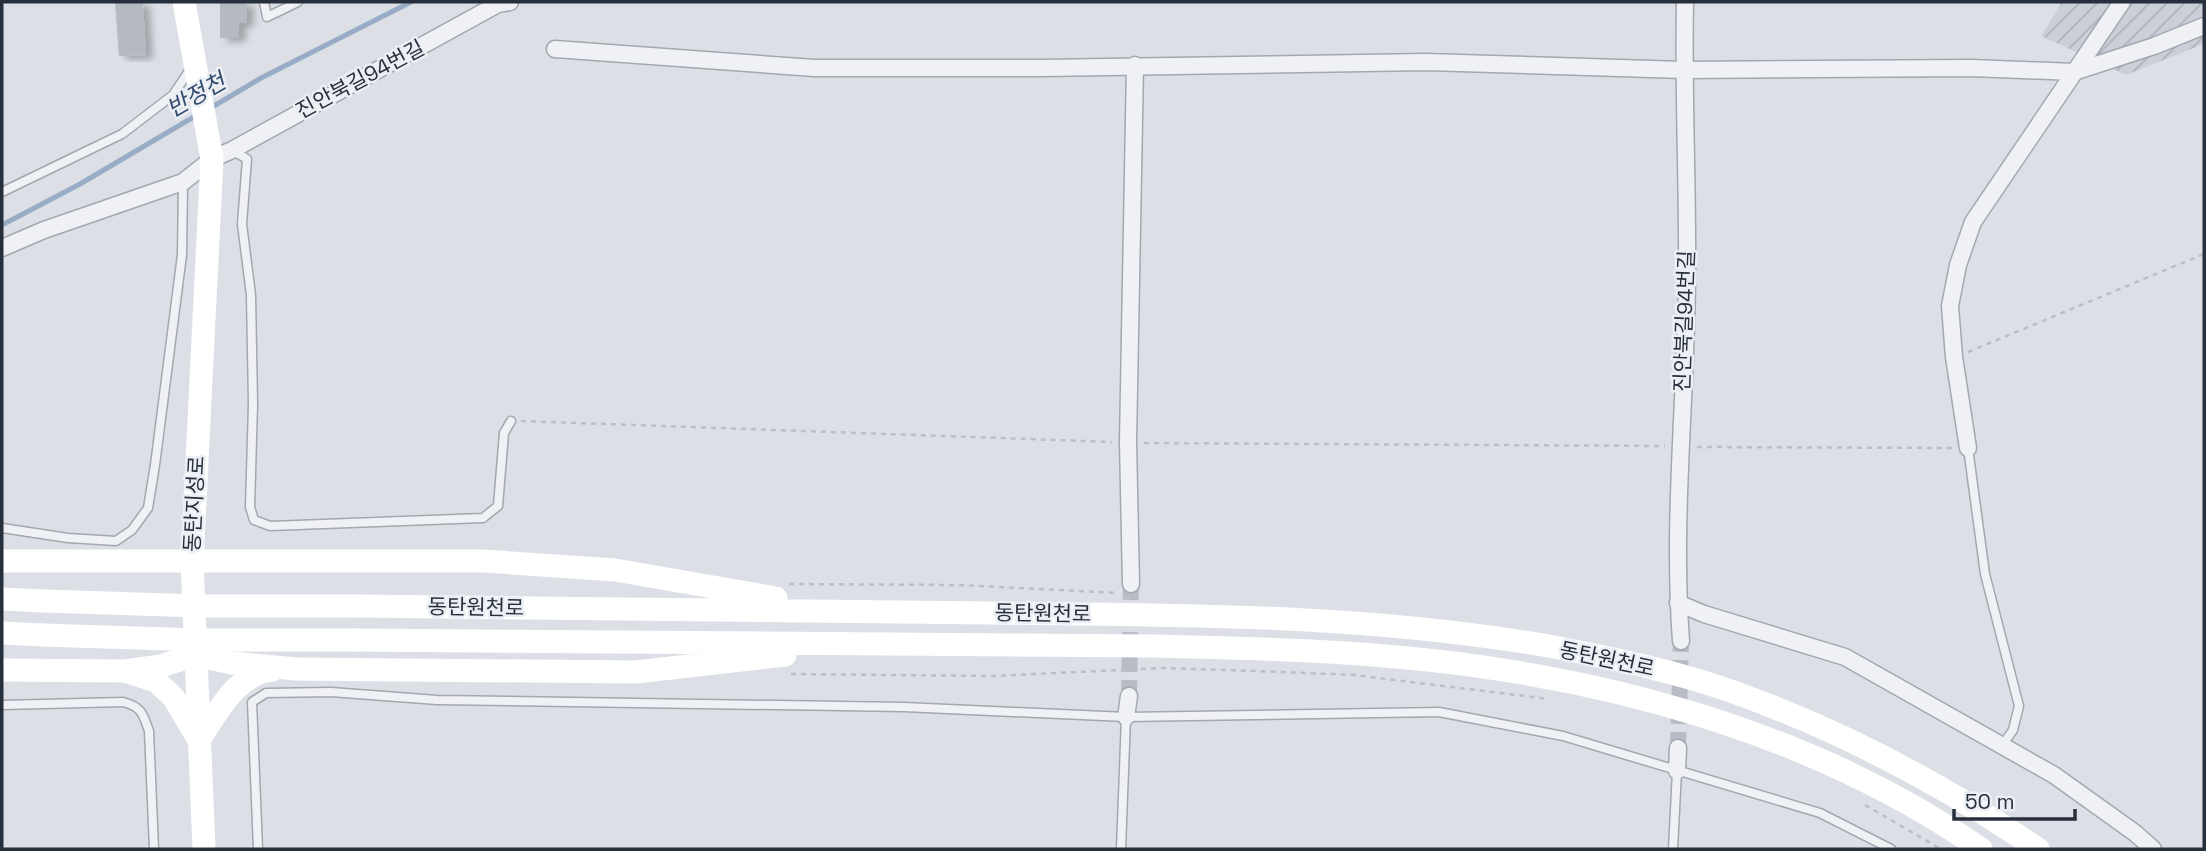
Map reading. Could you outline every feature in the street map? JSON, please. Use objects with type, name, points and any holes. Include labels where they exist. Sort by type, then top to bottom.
[{"type":"main road","points":[[184,2],[195,67]]},
{"type":"main road","name":"동탄지성로","points":[[195,67],[225,148],[192,561],[204,849]]},
{"type":"main road","points":[[2,561],[483,561],[615,570],[747,594],[866,611]]},
{"type":"main road","name":"동탄원천로","points":[[2,598],[201,606],[1160,615],[1311,619],[1434,629],[1509,639],[1582,653],[1657,669],[1736,692],[1807,720],[1881,754],[1947,790],[2038,849]]},
{"type":"main road","name":"동탄원천로","points":[[2,633],[186,640],[1278,649],[1408,658],[1480,666],[1550,678],[1629,695],[1705,717],[1765,737],[1830,765],[1919,810],[1981,849]]},
{"type":"main road","points":[[2,670],[125,671],[161,666],[195,655],[232,663],[296,668],[636,672],[867,644]]},
{"type":"main road","points":[[125,671],[156,681],[164,688],[174,698],[199,740],[229,696],[244,680],[267,670],[296,668]]},
{"type":"street","name":"진안북길94번길","points":[[225,148],[498,4],[510,2]]},
{"type":"street","name":"진안북길94번길","points":[[1681,641],[1678,603],[1680,446],[1687,279],[1683,70],[1685,2]]},
{"type":"street","points":[[1968,448],[1954,357],[1950,306],[1958,265],[1973,222],[2122,2]]},
{"type":"street","points":[[555,49],[814,68],[1042,68],[1426,62],[1683,70],[1972,68],[2074,72],[2154,46],[2204,26]]},
{"type":"street","points":[[1131,584],[1128,442],[1135,65]]},
{"type":"street","points":[[2,248],[44,230],[183,182],[225,148],[247,159]]},
{"type":"street","points":[[1678,603],[1704,614],[1845,657],[2054,775],[2153,849]]},
{"type":"street","points":[[1126,717],[1129,696]]},
{"type":"street","points":[[1677,771],[1678,748]]},
{"type":"lane","points":[[264,2],[267,18],[298,2]]},
{"type":"lane","points":[[2,192],[122,134],[173,95],[195,67]]},
{"type":"lane","points":[[247,159],[242,224],[251,295],[253,404],[250,507],[254,520],[270,526],[483,518],[498,506],[504,433],[511,421]]},
{"type":"lane","points":[[2,528],[68,538],[116,541],[132,530],[148,508],[182,255],[183,182]]},
{"type":"lane","points":[[1968,448],[1985,574],[2019,706],[2013,730],[2002,746]]},
{"type":"lane","points":[[258,849],[252,702],[266,693],[331,692],[437,700],[904,707],[1126,717],[1438,712],[1563,736],[1820,813],[1891,849]]},
{"type":"lane","points":[[2,705],[123,702],[135,705],[144,715],[149,731],[154,849]]},
{"type":"lane","points":[[1121,849],[1126,717]]},
{"type":"lane","points":[[1673,849],[1677,771]]},
{"type":"path","points":[[1954,357],[2204,254]]},
{"type":"path","points":[[511,421],[1128,442],[1968,448]]},
{"type":"path","points":[[789,674],[993,676],[1163,668],[1256,671],[1354,675],[1554,700]]},
{"type":"path","points":[[1860,802],[1941,849]]},
{"type":"shaded area","points":[[2062,2],[2204,2],[2204,44],[2126,75],[2041,36]]},
{"type":"building","points":[[115,2],[143,2],[146,55],[119,56]]},
{"type":"building","points":[[220,2],[247,2],[247,23],[239,23],[239,38],[220,38]]},
{"type":"waterway","name":"반정천","points":[[209,109],[261,78],[411,2]]},
{"type":"waterway","name":"반정천","points":[[2,225],[80,184],[197,115]]},
{"type":"tunnel","points":[[1129,696],[1131,584]]},
{"type":"tunnel","points":[[1678,748],[1681,641]]}]
